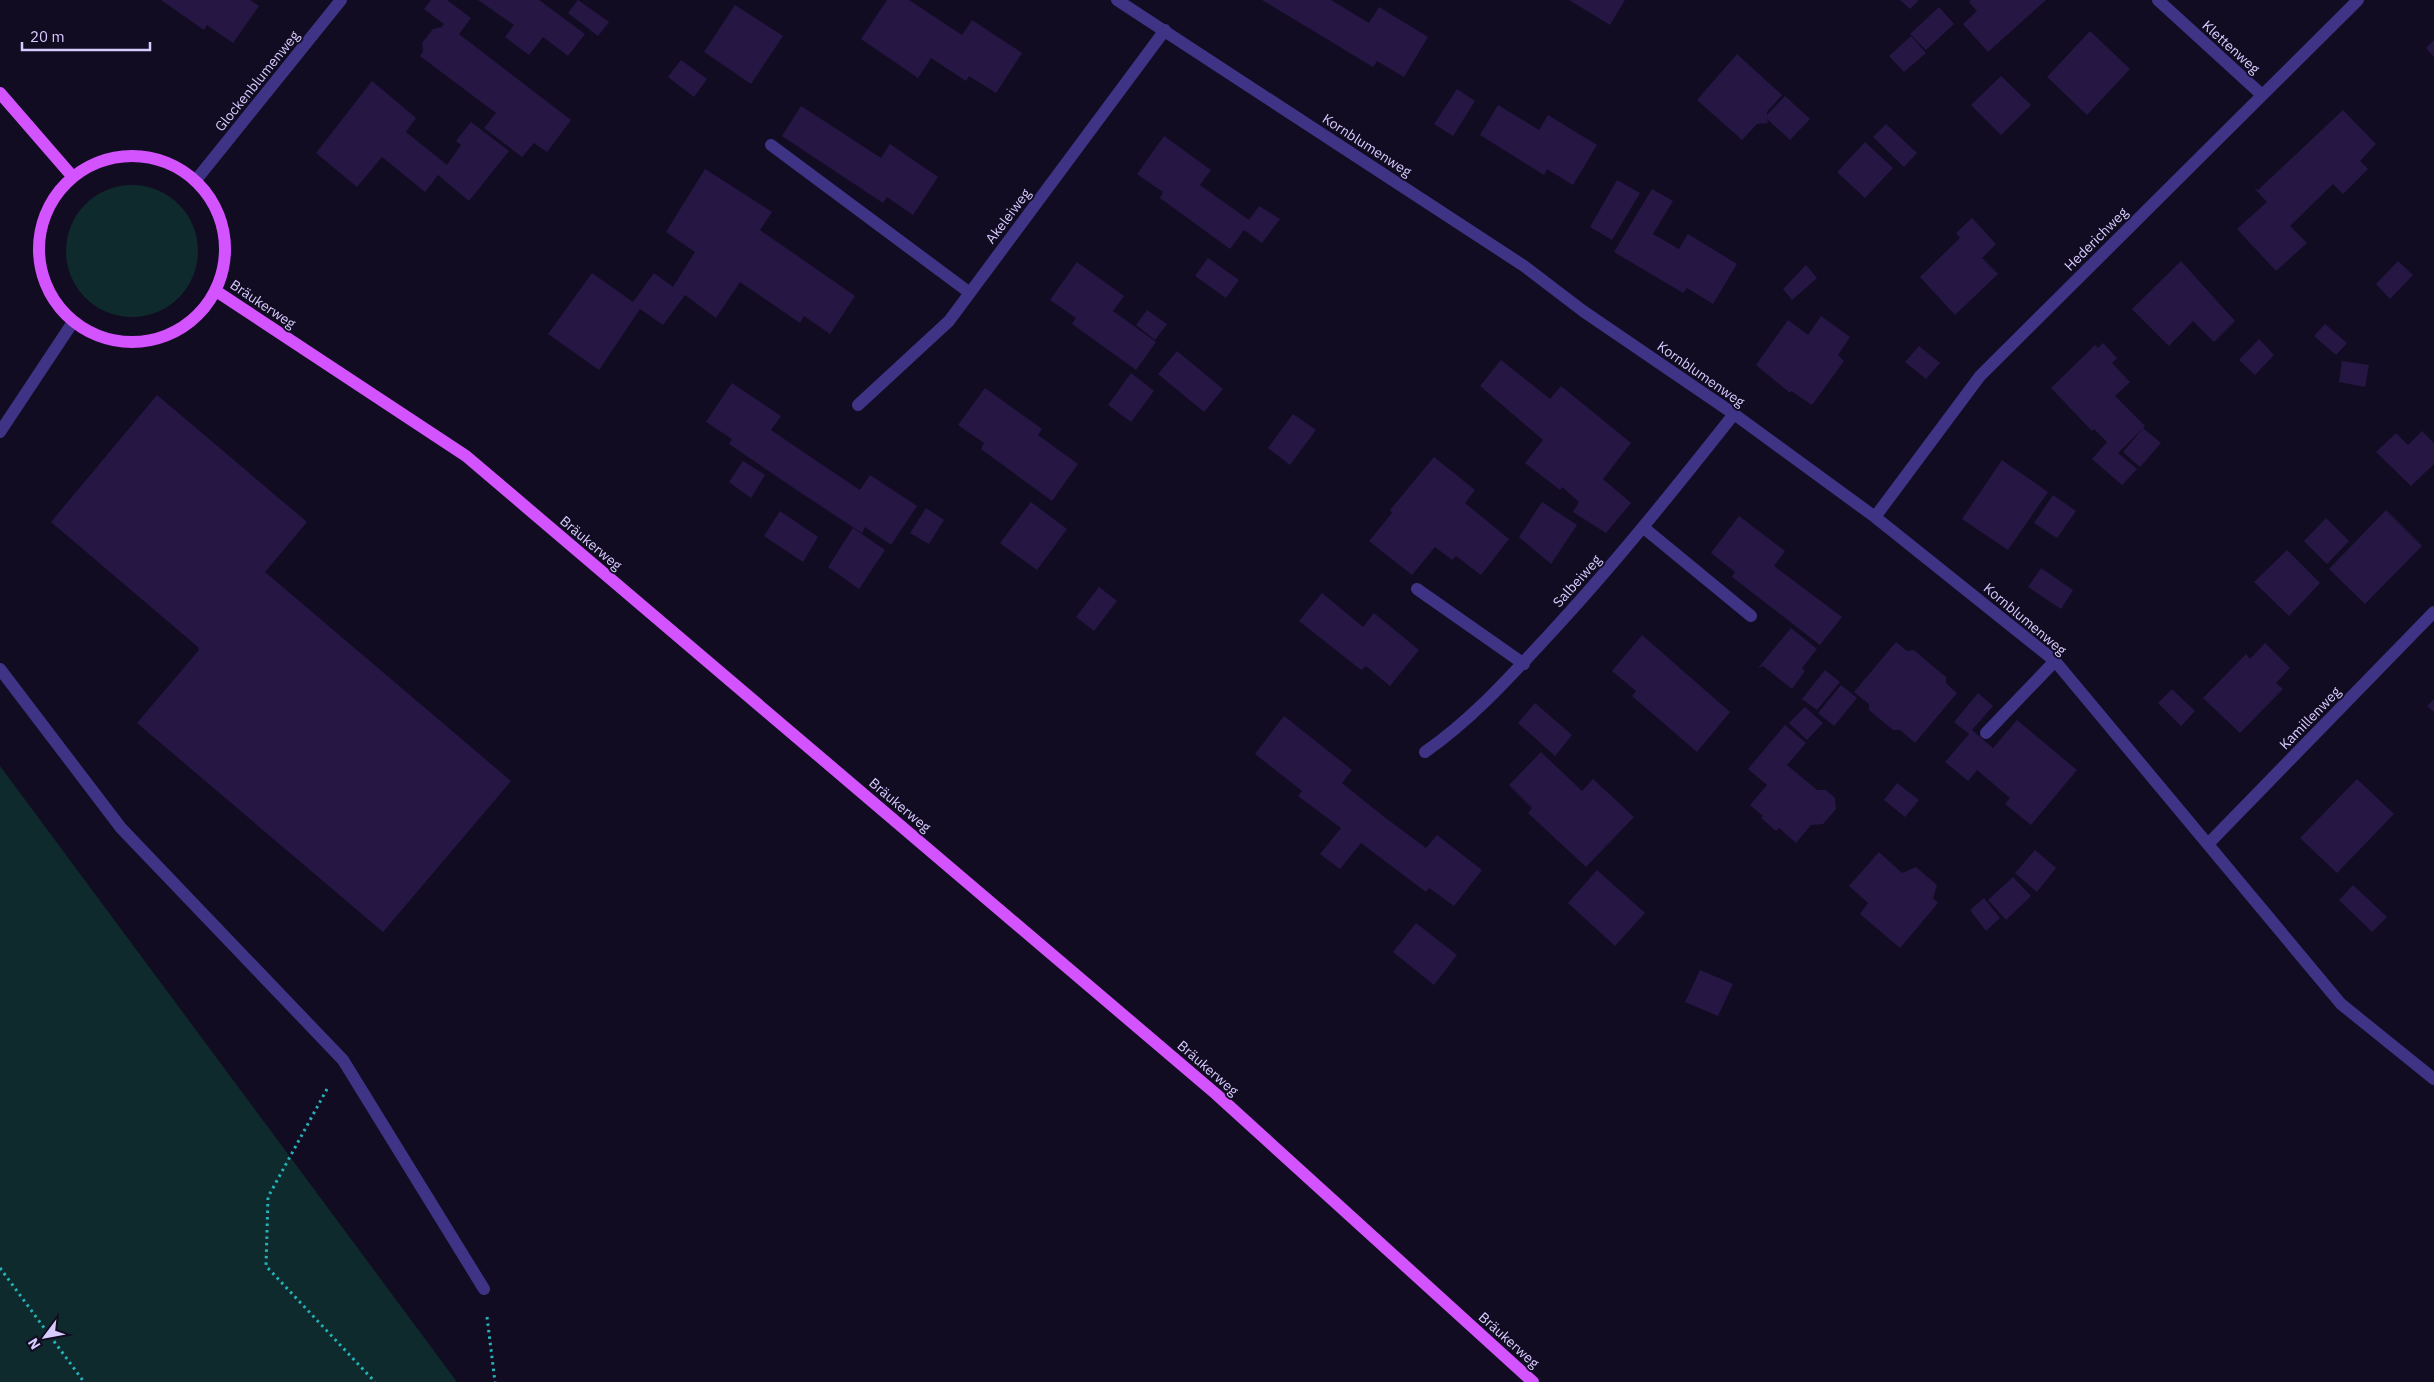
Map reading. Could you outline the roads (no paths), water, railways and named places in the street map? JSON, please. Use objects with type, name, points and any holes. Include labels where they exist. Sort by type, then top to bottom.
[{"type":"main road","points":[[0,93],[72,176]]},
{"type":"main road","points":[[120,155],[148,156],[173,165],[196,180],[215,204],[224,233],[225,262],[216,291],[200,314],[177,331],[152,341],[124,343],[97,336],[73,322],[54,301],[42,276],[38,249],[42,222],[53,197],[72,176],[95,162],[120,155]]},
{"type":"main road","name":"Bräukerweg","points":[[216,291],[466,456],[1216,1094],[1533,1382]]},
{"type":"street","name":"Glockenblumenweg","points":[[196,180],[341,0]]},
{"type":"street","name":"Klettenweg","points":[[2158,0],[2262,95]]},
{"type":"street","name":"Hederichweg","points":[[1875,517],[1980,376],[2358,0]]},
{"type":"street","name":"Kornblumenweg","points":[[1119,1],[1524,266],[1583,311],[1734,414],[1875,517],[2055,661],[2341,1004],[2434,1079]]},
{"type":"street","name":"Akeleiweg","points":[[858,405],[949,321],[1165,30]]},
{"type":"street","points":[[771,145],[970,293]]},
{"type":"street","points":[[0,432],[73,322]]},
{"type":"street","name":"Salbeiweg","points":[[1425,752],[1498,690],[1524,664],[1644,528],[1734,414]]},
{"type":"street","points":[[1644,528],[1751,616]]},
{"type":"street","points":[[1417,589],[1524,664]]},
{"type":"street","name":"Kamillenweg","points":[[2208,844],[2434,612]]},
{"type":"street","points":[[1986,733],[2055,661]]},
{"type":"street","points":[[0,669],[121,828],[343,1060],[484,1289]]}]
